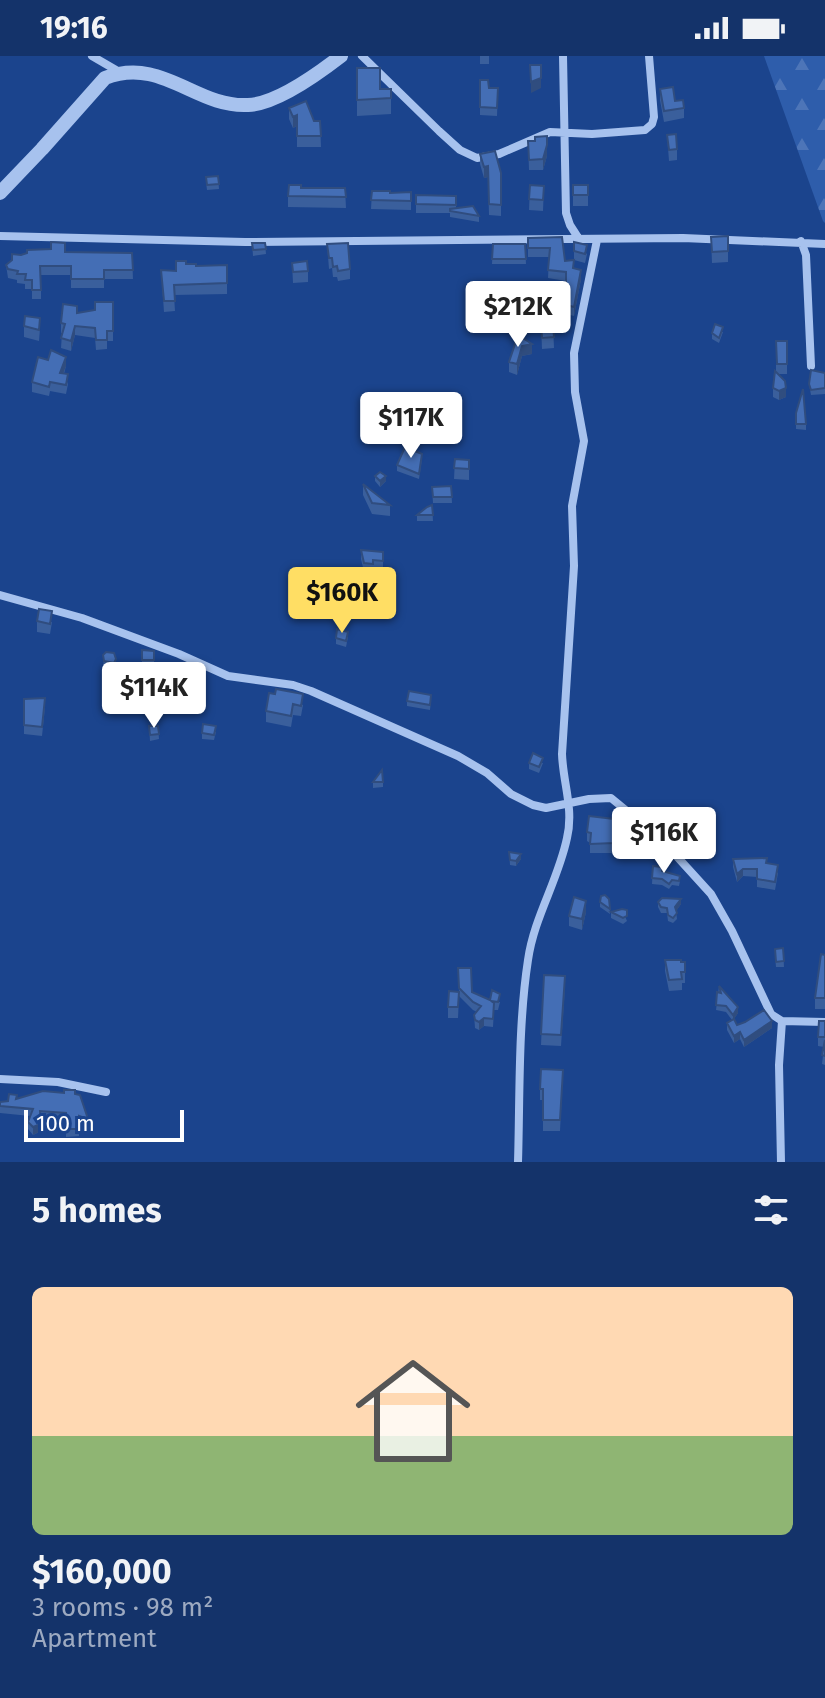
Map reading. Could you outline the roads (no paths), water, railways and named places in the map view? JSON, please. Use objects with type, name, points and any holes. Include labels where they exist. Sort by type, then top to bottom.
[{"type":"street","points":[[92,56],[116,70]]},
{"type":"street","points":[[0,193],[105,78],[116,70],[143,65],[191,82],[227,104],[250,105],[265,102],[292,88],[341,56]]},
{"type":"street","points":[[362,56],[439,131],[477,158],[499,154],[540,135],[645,130],[654,117],[649,56]]},
{"type":"street","points":[[563,56],[566,213],[579,239]]},
{"type":"street","points":[[0,236],[245,242],[683,238],[825,244]]},
{"type":"street","points":[[518,1162],[528,958],[537,921],[553,889],[568,837],[571,804],[562,754],[574,566],[572,506],[584,441],[575,392],[574,362],[576,334],[597,240]]},
{"type":"street","points":[[801,241],[806,255],[811,366]]},
{"type":"street","points":[[0,595],[82,618],[228,676],[293,685],[311,691],[458,756],[487,773],[511,794],[533,805],[546,808],[611,798],[631,812],[677,855],[711,894],[741,950],[767,1010],[782,1021],[825,1022]]},
{"type":"street","points":[[781,1162],[779,1065],[782,1021]]},
{"type":"street","points":[[0,1079],[68,1083],[106,1092]]}]
